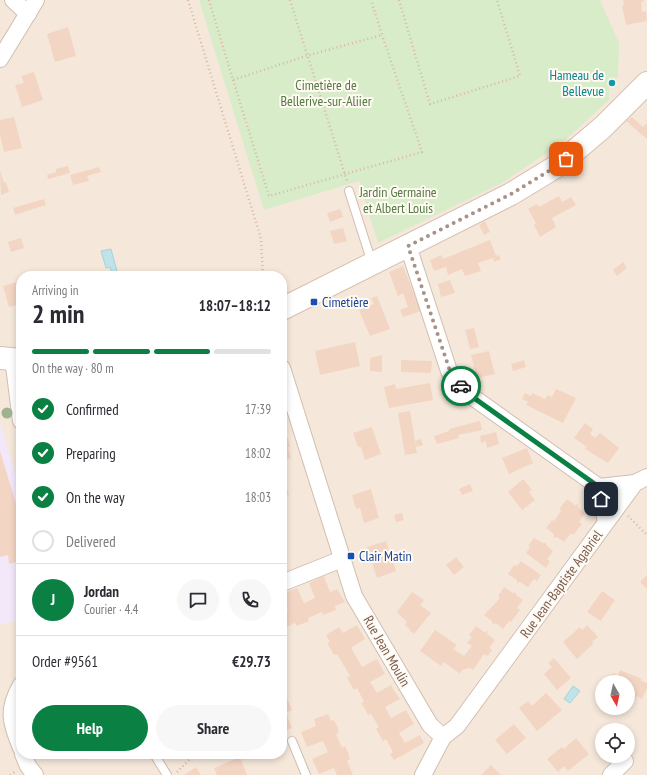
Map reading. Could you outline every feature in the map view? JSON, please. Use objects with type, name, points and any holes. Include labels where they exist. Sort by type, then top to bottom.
[{"type":"main road","points":[[287,306],[511,194],[557,166],[603,127],[647,83]]},
{"type":"street","points":[[13,0],[28,14]]},
{"type":"street","points":[[0,59],[36,0]]},
{"type":"street","points":[[408,246],[450,371],[467,393],[599,487],[641,480]]},
{"type":"street","points":[[11,364],[16,392]]},
{"type":"street","name":"Rue Jean Moulin","points":[[287,384],[354,596],[430,725],[443,738]]},
{"type":"street","points":[[606,522],[617,506],[641,480]]},
{"type":"street","name":"Rue Jean-Baptiste Agabriel","points":[[423,775],[443,738],[457,726],[606,522],[599,487]]},
{"type":"street","points":[[287,581],[342,559]]},
{"type":"street","points":[[16,696],[10,710],[11,724],[16,736]]},
{"type":"street","points":[[25,759],[28,766],[35,775]]},
{"type":"street","points":[[611,775],[622,763]]},
{"type":"lane","points":[[349,191],[372,264]]},
{"type":"lane","points":[[292,741],[306,775]]},
{"type":"lane","points":[[157,759],[167,775]]},
{"type":"path","points":[[188,0],[260,239],[263,271]]},
{"type":"path","points":[[209,0],[269,196],[422,152],[371,0]]},
{"type":"path","points":[[290,0],[306,56],[345,174],[349,191]]},
{"type":"path","points":[[398,0],[430,104],[520,76],[496,0]]},
{"type":"path","points":[[233,80],[306,56],[382,35]]},
{"type":"path","points":[[617,506],[647,535]]},
{"type":"path","points":[[174,775],[190,759]]},
{"type":"shaded area","points":[[0,0],[647,0],[647,775],[0,775]]},
{"type":"shaded area","points":[[0,423],[16,475],[16,620],[0,625]]},
{"type":"green space","name":"Cimetière de Bellerive-sur-Aliier","points":[[199,0],[600,0],[619,43],[618,78],[609,77],[609,100],[563,142],[502,183],[378,243],[359,181],[264,210]]},
{"type":"water","points":[[111,249],[117,271],[111,271],[110,267],[106,268],[101,251]]},
{"type":"water","points":[[573,686],[580,691],[570,703],[564,699]]},
{"type":"building","points":[[623,0],[643,0],[644,2],[641,2],[642,12],[646,11],[647,21],[626,25],[622,6],[624,5]]},
{"type":"building","points":[[68,27],[76,56],[55,62],[47,34]]},
{"type":"building","points":[[34,72],[43,100],[22,107],[15,85],[24,83],[21,76]]},
{"type":"building","name":"Hameau de Bellevue","points":[[610,80],[614,80],[614,86],[610,86]]},
{"type":"building","points":[[14,117],[22,148],[4,152],[0,135],[0,120]]},
{"type":"building","points":[[632,117],[643,127],[647,123],[647,139],[626,121]]},
{"type":"building","points":[[68,166],[70,173],[48,179],[47,175],[56,172],[56,169]]},
{"type":"building","points":[[99,167],[101,172],[87,176],[89,181],[73,185],[70,175]]},
{"type":"building","points":[[0,170],[4,183],[6,182],[9,192],[1,195]]},
{"type":"building","points":[[559,196],[562,202],[571,197],[576,205],[552,218],[556,227],[540,237],[534,225],[536,223],[528,209],[537,204],[539,207]]},
{"type":"building","points":[[44,199],[46,205],[15,215],[13,208]]},
{"type":"building","points":[[340,209],[343,217],[330,222],[327,213]]},
{"type":"building","points":[[485,221],[490,232],[484,235],[479,225]]},
{"type":"building","points":[[343,228],[347,241],[334,244],[330,231]]},
{"type":"building","points":[[21,238],[24,248],[11,252],[8,242]]},
{"type":"building","points":[[490,240],[496,256],[499,255],[501,259],[494,262],[493,258],[478,263],[481,271],[465,276],[462,269],[448,275],[446,267],[434,271],[430,260],[441,255],[443,259]]},
{"type":"building","points":[[623,262],[627,268],[617,276],[613,270]]},
{"type":"building","points":[[403,266],[421,311],[403,317],[400,310],[408,307],[403,293],[398,296],[389,272]]},
{"type":"building","points":[[450,280],[455,293],[441,297],[438,284]]},
{"type":"building","points":[[16,282],[16,305],[9,307],[3,286]]},
{"type":"building","points":[[377,296],[390,329],[370,336],[359,310],[374,304],[371,298]]},
{"type":"building","points":[[474,328],[479,347],[470,349],[465,330]]},
{"type":"building","points":[[355,342],[360,366],[320,375],[315,351]]},
{"type":"building","points":[[489,351],[495,374],[477,378],[471,355]]},
{"type":"building","points":[[382,355],[382,372],[370,371],[370,358]]},
{"type":"building","points":[[401,360],[432,361],[431,373],[401,372]]},
{"type":"building","points":[[524,360],[526,367],[513,371],[511,364]]},
{"type":"building","points":[[430,383],[433,400],[389,408],[384,387],[395,384],[396,389]]},
{"type":"building","points":[[556,389],[576,398],[563,423],[526,405],[528,402],[522,399],[525,393],[531,396],[532,393],[545,399],[548,395],[552,397]]},
{"type":"building","points":[[410,411],[417,453],[405,455],[398,413]]},
{"type":"building","points":[[480,421],[482,430],[458,435],[459,438],[437,444],[434,436],[449,431],[449,429]]},
{"type":"building","points":[[585,423],[593,429],[590,434],[595,438],[600,433],[619,448],[608,463],[585,449],[587,447],[574,438]]},
{"type":"building","points":[[372,427],[381,454],[365,460],[361,447],[358,447],[353,433]]},
{"type":"building","points":[[496,432],[499,444],[487,448],[486,441],[481,443],[480,436]]},
{"type":"building","points":[[288,438],[290,447],[288,447],[291,458],[287,459]]},
{"type":"building","points":[[421,439],[423,445],[417,447],[415,441]]},
{"type":"building","points":[[527,448],[533,463],[509,474],[502,458]]},
{"type":"building","points":[[0,451],[16,504],[16,562],[9,564],[8,555],[0,557]]},
{"type":"building","points":[[523,479],[532,490],[529,492],[535,500],[522,510],[508,492]]},
{"type":"building","points":[[470,484],[473,491],[462,495],[459,489]]},
{"type":"building","points":[[371,489],[379,518],[364,523],[360,508],[356,509],[352,495]]},
{"type":"building","points":[[567,499],[575,505],[578,504],[578,508],[585,513],[579,522],[582,524],[573,535],[571,533],[564,542],[557,537],[553,538],[554,534],[546,528],[552,520],[554,521],[561,511],[560,508]]},
{"type":"building","points":[[402,513],[404,520],[396,522],[394,515]]},
{"type":"building","points":[[534,538],[546,543],[547,546],[553,551],[547,559],[550,561],[546,568],[526,553],[530,547],[528,546]]},
{"type":"building","points":[[386,541],[396,571],[377,578],[367,547]]},
{"type":"building","points":[[456,557],[464,567],[454,575],[446,565]]},
{"type":"building","points":[[521,561],[541,575],[537,581],[534,579],[528,587],[520,582],[517,583],[517,580],[508,574],[514,565],[517,566]]},
{"type":"building","points":[[647,575],[647,589],[640,582]]},
{"type":"building","points":[[324,576],[330,592],[337,589],[345,602],[335,606],[336,610],[323,615],[322,612],[308,618],[309,621],[297,626],[295,623],[287,627],[287,592],[297,588],[304,603],[315,598],[309,583]]},
{"type":"building","points":[[504,587],[513,593],[515,592],[516,595],[523,600],[517,608],[520,610],[511,622],[509,621],[503,629],[496,623],[493,625],[492,621],[484,615],[500,598],[498,596]]},
{"type":"building","points":[[602,591],[615,600],[601,621],[587,612]]},
{"type":"building","points":[[412,592],[424,600],[420,605],[431,613],[414,634],[405,625],[407,622],[397,612]]},
{"type":"building","points":[[357,625],[365,639],[351,648],[362,667],[377,659],[385,674],[370,682],[377,693],[391,685],[400,699],[385,707],[391,718],[406,710],[414,724],[399,733],[405,743],[420,735],[424,743],[394,760],[390,754],[393,752],[386,739],[383,741],[376,729],[379,727],[371,714],[368,715],[361,703],[364,702],[357,688],[354,690],[347,678],[350,676],[337,654],[334,655],[327,643],[330,642],[326,635],[339,627],[343,633]]},
{"type":"building","points":[[587,625],[598,637],[592,642],[593,644],[577,659],[563,642],[580,627],[582,630]]},
{"type":"building","points":[[476,626],[484,632],[488,631],[487,634],[495,640],[489,648],[492,650],[488,656],[484,654],[473,670],[470,668],[462,670],[460,674],[444,662],[441,666],[420,651],[435,630],[457,645],[453,649],[464,656],[472,646],[467,643],[472,637],[469,635]]},
{"type":"building","points":[[554,658],[571,678],[557,690],[544,674],[552,667],[548,663]]},
{"type":"building","points":[[620,670],[632,675],[618,675]]},
{"type":"building","points":[[635,676],[647,683],[647,688],[642,699],[637,696],[635,700]]},
{"type":"building","points":[[546,693],[562,710],[537,731],[519,708],[528,701],[532,706]]},
{"type":"building","points":[[287,698],[292,710],[287,712]]},
{"type":"building","points":[[328,714],[331,721],[334,720],[337,726],[339,733],[336,734],[342,748],[345,746],[348,753],[350,759],[347,761],[353,775],[337,775],[334,768],[319,774],[312,759],[328,752],[323,741],[307,747],[301,732],[316,726],[314,719]]},
{"type":"building","points":[[287,716],[292,728],[287,730]]},
{"type":"building","points":[[514,724],[526,738],[507,754],[495,740]]},
{"type":"building","points":[[576,738],[589,754],[568,771],[564,766],[558,772],[547,759],[562,747],[564,749]]},
{"type":"building","points":[[235,759],[241,759],[247,775],[217,775],[214,768]]},
{"type":"building","points":[[491,765],[501,775],[481,775]]},
{"type":"building","points":[[196,767],[201,775],[184,775]]},
{"type":"way so far","points":[[461,386],[450,371],[408,246],[511,194],[566,159]]},
{"type":"place","name":"Hameau de Bellevue","points":[[612,83]]},
{"type":"place","name":"Cimetière","points":[[314,302]]},
{"type":"place","name":"Clair Matin","points":[[351,556]]},
{"type":"route","points":[[461,386],[467,393],[599,487],[601,499]]},
{"type":"park label","name":"Jardin Germaine et Albert Louis","points":[[398,200]]}]
